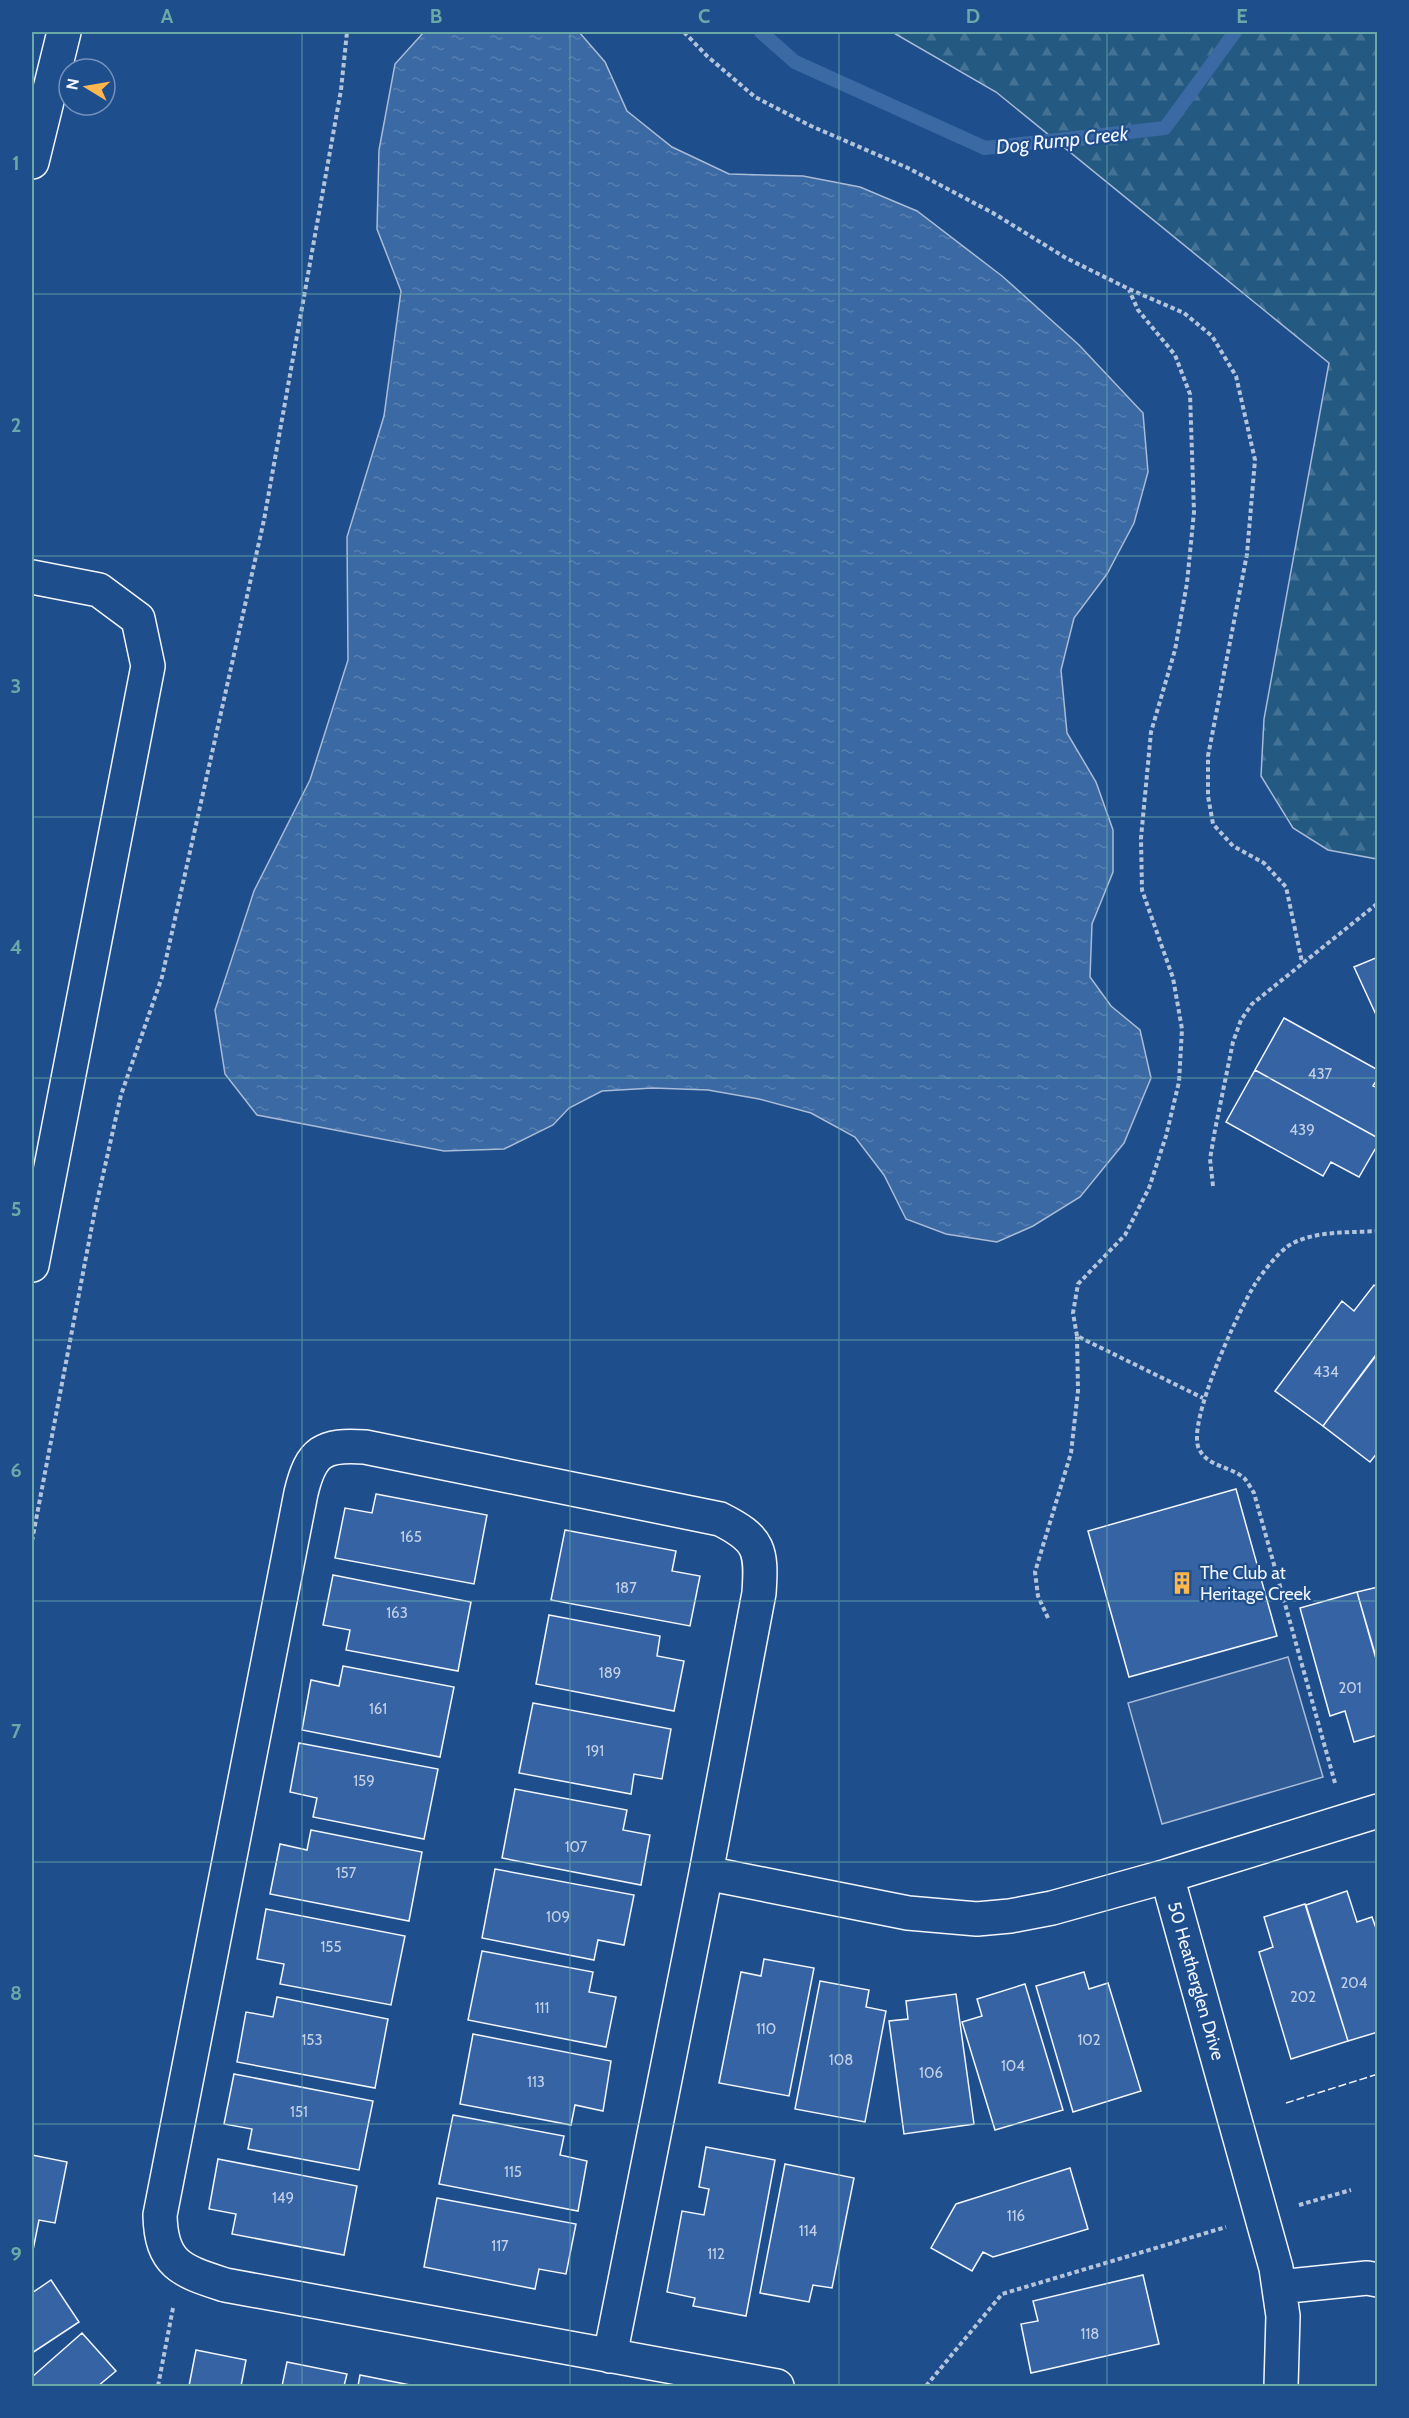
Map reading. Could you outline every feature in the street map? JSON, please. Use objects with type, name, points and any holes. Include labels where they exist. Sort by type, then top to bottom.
[{"type":"street","points":[[32,162],[64,32]]},
{"type":"street","points":[[32,577],[99,590],[138,619],[148,666],[32,1265]]},
{"type":"street","points":[[609,2356],[706,1873],[759,1593],[758,1548],[743,1531],[720,1519],[365,1447],[342,1445],[320,1452],[306,1471],[301,1493],[160,2215],[160,2235],[169,2258],[200,2277],[225,2285],[609,2356],[777,2386]]},
{"type":"street","points":[[706,1873],[908,1913],[977,1919],[1052,1908],[1167,1876],[1377,1811]]},
{"type":"street","name":"50 Heatherglen Drive","points":[[1167,1876],[1279,2287],[1283,2316],[1281,2386]]},
{"type":"street","points":[[1279,2287],[1367,2278],[1377,2280]]},
{"type":"path","points":[[32,1541],[94,1215],[121,1095],[162,977],[264,520],[341,90],[347,32]]},
{"type":"path","points":[[684,32],[755,97],[811,126],[908,168],[993,213],[1066,258],[1184,313],[1212,336],[1236,376],[1255,460],[1247,554],[1208,756],[1208,796],[1213,824],[1233,846],[1264,863],[1286,887],[1302,962]]},
{"type":"path","points":[[1048,1618],[1038,1596],[1035,1572],[1071,1453],[1078,1391],[1077,1336],[1073,1313],[1078,1284],[1125,1235],[1149,1188],[1166,1136],[1179,1082],[1182,1029],[1173,978],[1142,890],[1141,838],[1151,732],[1175,650],[1187,583],[1193,524],[1190,394],[1175,355],[1138,310],[1129,289]]},
{"type":"path","points":[[1213,1186],[1210,1159],[1233,1042],[1240,1020],[1252,1004],[1377,903]]},
{"type":"path","points":[[1346,1821],[1254,1493],[1245,1479],[1211,1462],[1199,1450],[1195,1437],[1203,1398],[1242,1308],[1256,1283],[1288,1246],[1331,1233],[1377,1231]]},
{"type":"path","points":[[1077,1336],[1203,1398]]},
{"type":"path","points":[[926,2386],[1002,2295],[1351,2190]]},
{"type":"path","points":[[158,2386],[181,2266]]},
{"type":"green space","points":[[892,32],[1377,32],[1377,859],[1328,850],[1293,828],[1261,776],[1264,719],[1329,363],[996,92]]},
{"type":"shaded area","points":[[1288,1657],[1323,1777],[1162,1824],[1128,1703]]},
{"type":"water","points":[[424,32],[579,32],[605,62],[627,111],[672,147],[729,174],[803,176],[860,187],[917,211],[1002,276],[1079,345],[1143,413],[1148,472],[1134,523],[1107,574],[1074,618],[1061,670],[1067,733],[1096,782],[1113,830],[1113,872],[1092,924],[1090,977],[1111,1006],[1140,1030],[1151,1078],[1124,1143],[1080,1197],[1033,1226],[997,1242],[946,1234],[906,1219],[884,1175],[855,1137],[811,1113],[759,1099],[708,1090],[653,1088],[602,1091],[569,1108],[553,1125],[504,1149],[444,1151],[257,1115],[225,1074],[215,1010],[254,891],[310,780],[348,660],[347,537],[384,416],[401,291],[377,229],[379,150],[395,64]]},
{"type":"building","points":[[1378,957],[1378,1019],[1354,967]]},
{"type":"building","points":[[1378,957],[1378,1019],[1354,967]]},
{"type":"building","points":[[1284,1018],[1378,1070],[1378,1078],[1373,1086],[1378,1088],[1378,1138],[1255,1070]]},
{"type":"building","points":[[1284,1018],[1378,1070],[1378,1078],[1373,1086],[1378,1088],[1378,1138],[1255,1070]]},
{"type":"building","points":[[1255,1070],[1378,1138],[1378,1144],[1359,1177],[1331,1162],[1323,1176],[1226,1122]]},
{"type":"building","points":[[1255,1070],[1378,1138],[1378,1144],[1359,1177],[1331,1162],[1323,1176],[1226,1122]]},
{"type":"building","points":[[1374,1285],[1378,1288],[1378,1352],[1323,1426],[1275,1391],[1342,1301],[1354,1311]]},
{"type":"building","points":[[1374,1285],[1378,1288],[1378,1352],[1323,1426],[1275,1391],[1342,1301],[1354,1311]]},
{"type":"building","points":[[1378,1353],[1378,1452],[1370,1462],[1323,1426]]},
{"type":"building","points":[[1378,1353],[1378,1452],[1370,1462],[1323,1426]]},
{"type":"building","name":"The Club at Heritage Creek","points":[[1236,1489],[1277,1636],[1129,1677],[1088,1531]]},
{"type":"building","points":[[376,1494],[487,1515],[474,1584],[335,1558],[345,1508],[372,1513]]},
{"type":"building","points":[[565,1530],[676,1551],[672,1571],[700,1576],[690,1626],[551,1600]]},
{"type":"building","points":[[333,1575],[471,1602],[458,1671],[346,1650],[350,1630],[323,1625]]},
{"type":"building","points":[[1378,1587],[1378,1664],[1357,1592]]},
{"type":"building","points":[[1378,1587],[1378,1664],[1357,1592]]},
{"type":"building","points":[[1357,1592],[1378,1666],[1378,1735],[1354,1742],[1345,1711],[1330,1716],[1300,1608]]},
{"type":"building","points":[[1357,1592],[1378,1666],[1378,1735],[1354,1742],[1345,1711],[1330,1716],[1300,1608]]},
{"type":"building","points":[[549,1615],[660,1636],[657,1656],[684,1661],[674,1711],[536,1684]]},
{"type":"building","points":[[343,1666],[454,1687],[440,1757],[302,1730],[311,1680],[339,1686]]},
{"type":"building","points":[[533,1703],[671,1729],[662,1779],[634,1774],[631,1794],[519,1773]]},
{"type":"building","points":[[299,1743],[438,1769],[424,1839],[313,1817],[317,1798],[290,1792]]},
{"type":"building","points":[[515,1789],[627,1810],[623,1830],[650,1835],[641,1885],[502,1858]]},
{"type":"building","points":[[311,1830],[422,1852],[409,1921],[270,1894],[280,1844],[307,1850]]},
{"type":"building","points":[[495,1869],[634,1895],[624,1945],[598,1940],[594,1960],[482,1938]]},
{"type":"building","points":[[1347,1891],[1357,1922],[1372,1917],[1378,1934],[1378,2032],[1348,2041],[1306,1905]]},
{"type":"building","points":[[1347,1891],[1357,1922],[1372,1917],[1378,1934],[1378,2032],[1348,2041],[1306,1905]]},
{"type":"building","points":[[1305,1904],[1348,2041],[1291,2059],[1259,1952],[1273,1947],[1264,1917]]},
{"type":"building","points":[[1305,1904],[1348,2041],[1291,2059],[1259,1952],[1273,1947],[1264,1917]]},
{"type":"building","points":[[266,1909],[405,1936],[391,2005],[280,1984],[284,1964],[257,1959]]},
{"type":"building","points":[[482,1951],[593,1972],[589,1992],[616,1997],[606,2047],[468,2020]]},
{"type":"building","points":[[764,1959],[814,1968],[789,2096],[719,2083],[741,1972],[761,1976]]},
{"type":"building","points":[[1084,1972],[1089,1989],[1108,1983],[1141,2091],[1073,2112],[1036,1986]]},
{"type":"building","points":[[820,1981],[869,1990],[866,2007],[886,2011],[865,2122],[795,2109]]},
{"type":"building","points":[[1025,1984],[1063,2110],[995,2130],[962,2022],[982,2016],[977,1999]]},
{"type":"building","points":[[956,1994],[974,2124],[904,2134],[889,2021],[908,2019],[906,2001]]},
{"type":"building","points":[[277,1997],[388,2019],[375,2088],[237,2062],[246,2012],[273,2017]]},
{"type":"building","points":[[473,2034],[611,2061],[603,2111],[575,2105],[571,2125],[460,2104]]},
{"type":"building","points":[[234,2074],[373,2101],[359,2170],[248,2149],[252,2129],[224,2124]]},
{"type":"building","points":[[453,2115],[564,2136],[560,2155],[587,2161],[578,2211],[439,2184]]},
{"type":"building","points":[[706,2147],[775,2160],[746,2316],[693,2306],[695,2298],[667,2292],[682,2211],[704,2215],[709,2189],[699,2187]]},
{"type":"building","points":[[32,2155],[67,2162],[55,2223],[39,2220],[32,2255]]},
{"type":"building","points":[[218,2159],[357,2186],[344,2255],[232,2234],[236,2214],[209,2209]]},
{"type":"building","points":[[785,2164],[854,2178],[832,2288],[813,2285],[809,2302],[760,2293]]},
{"type":"building","points":[[1070,2168],[1088,2229],[993,2257],[983,2252],[972,2271],[931,2248],[956,2204]]},
{"type":"building","points":[[437,2198],[576,2224],[566,2274],[539,2269],[535,2289],[424,2267]]},
{"type":"building","points":[[1143,2275],[1159,2344],[1031,2373],[1021,2324],[1038,2321],[1033,2301]]},
{"type":"building","points":[[51,2280],[79,2322],[32,2353],[32,2293]]},
{"type":"building","points":[[82,2333],[116,2371],[98,2386],[32,2386],[32,2377]]},
{"type":"building","points":[[196,2350],[246,2360],[241,2386],[189,2386]]},
{"type":"building","points":[[287,2362],[347,2374],[344,2386],[282,2386]]},
{"type":"building","points":[[360,2375],[410,2385],[358,2386]]},
{"type":"waterway","name":"Dog Rump Creek","points":[[761,32],[795,62],[985,148],[1165,128],[1235,32]]},
{"type":"fence","points":[[1286,2103],[1378,2074]]},
{"type":"place","name":"The Club at Heritage Creek","points":[[1182,1583]]}]
